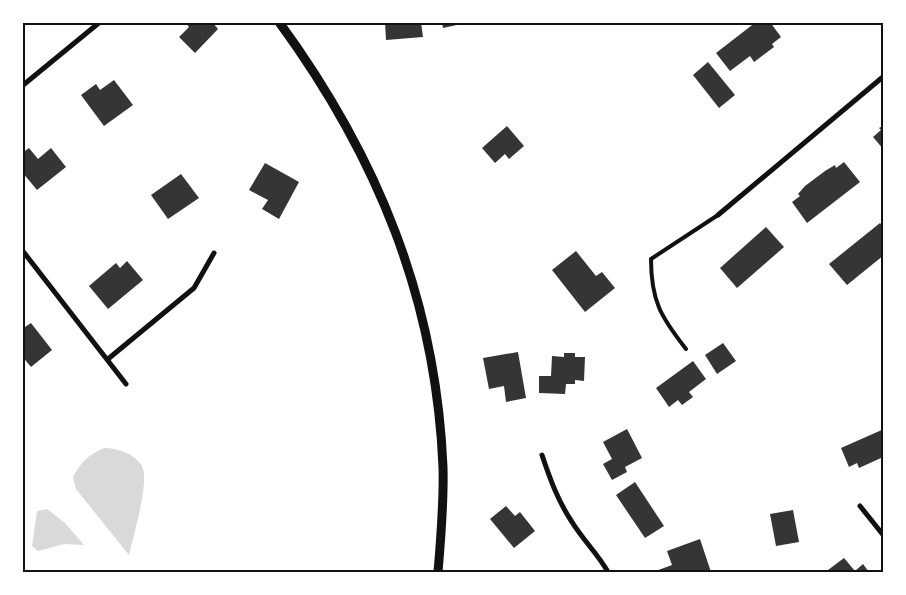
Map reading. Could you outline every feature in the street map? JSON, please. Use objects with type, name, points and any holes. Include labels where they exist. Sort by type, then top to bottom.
[{"type":"street","points":[[22,86],[100,22]]},
{"type":"street","points":[[278,22],[313,70],[359,148],[377,184],[416,291],[429,348],[439,407],[443,468],[438,572]]},
{"type":"street","points":[[718,215],[884,76]]},
{"type":"street","points":[[22,250],[126,384]]},
{"type":"street","points":[[108,360],[194,288],[214,253]]},
{"type":"street","points":[[542,455],[554,492],[573,524],[597,553],[608,572]]},
{"type":"street","points":[[860,506],[884,536]]},
{"type":"lane","points":[[686,349],[668,326],[656,300],[651,278],[651,259],[718,215]]},
{"type":"shaded area","points":[[104,448],[120,450],[135,458],[142,466],[144,474],[137,523],[129,555],[76,489],[73,477],[86,460]]},
{"type":"shaded area","points":[[47,509],[65,523],[84,545],[64,544],[38,551],[32,546],[37,511]]},
{"type":"building","points":[[185,22],[212,22],[218,29],[195,53],[179,37],[189,27]]},
{"type":"building","points":[[385,22],[421,22],[423,37],[386,40]]},
{"type":"building","points":[[442,22],[466,22],[466,23],[443,28]]},
{"type":"building","points":[[756,22],[770,22],[781,37],[772,44],[774,47],[754,62],[750,56],[730,71],[716,53]]},
{"type":"building","points":[[708,62],[735,95],[719,108],[693,75]]},
{"type":"building","points":[[114,80],[133,105],[104,126],[81,95],[96,84],[100,90]]},
{"type":"building","points":[[884,125],[884,150],[873,137],[881,130],[879,128]]},
{"type":"building","points":[[507,126],[524,146],[509,159],[505,154],[495,163],[482,148]]},
{"type":"building","points":[[29,148],[38,159],[51,148],[66,167],[37,190],[22,172],[22,153]]},
{"type":"building","points":[[844,162],[860,182],[807,223],[792,202],[800,196],[798,194],[805,186],[825,171],[835,165],[836,168]]},
{"type":"building","points":[[265,163],[299,182],[279,219],[262,209],[268,200],[249,190]]},
{"type":"building","points":[[181,174],[199,198],[168,219],[151,195]]},
{"type":"building","points":[[880,223],[884,228],[884,255],[847,285],[829,264]]},
{"type":"building","points":[[766,227],[784,247],[737,288],[720,268]]},
{"type":"building","points":[[576,251],[596,276],[602,272],[615,288],[585,312],[552,270]]},
{"type":"building","points":[[127,261],[143,280],[108,309],[89,286],[116,263],[120,268]]},
{"type":"building","points":[[31,323],[52,350],[31,367],[22,356],[22,329]]},
{"type":"building","points":[[723,343],[736,361],[717,374],[705,355]]},
{"type":"building","points":[[518,352],[526,398],[506,402],[504,386],[489,389],[483,358]]},
{"type":"building","points":[[564,353],[575,353],[575,357],[585,357],[584,381],[575,380],[575,384],[566,384],[565,394],[539,393],[539,376],[551,376],[552,356],[564,357]]},
{"type":"building","points":[[693,361],[706,379],[689,392],[693,397],[682,405],[678,400],[669,407],[656,388]]},
{"type":"building","points":[[627,429],[642,458],[625,467],[627,472],[612,480],[603,464],[612,459],[603,442]]},
{"type":"building","points":[[884,429],[884,455],[859,468],[857,463],[849,467],[841,448]]},
{"type":"building","points":[[635,482],[664,526],[645,538],[616,495]]},
{"type":"building","points":[[506,506],[515,516],[520,512],[535,531],[514,548],[490,519]]},
{"type":"building","points":[[793,510],[799,542],[776,546],[770,514]]},
{"type":"building","points":[[700,539],[711,572],[653,572],[672,565],[667,551]]},
{"type":"building","points":[[844,558],[855,571],[863,564],[869,572],[830,572],[828,570]]}]
